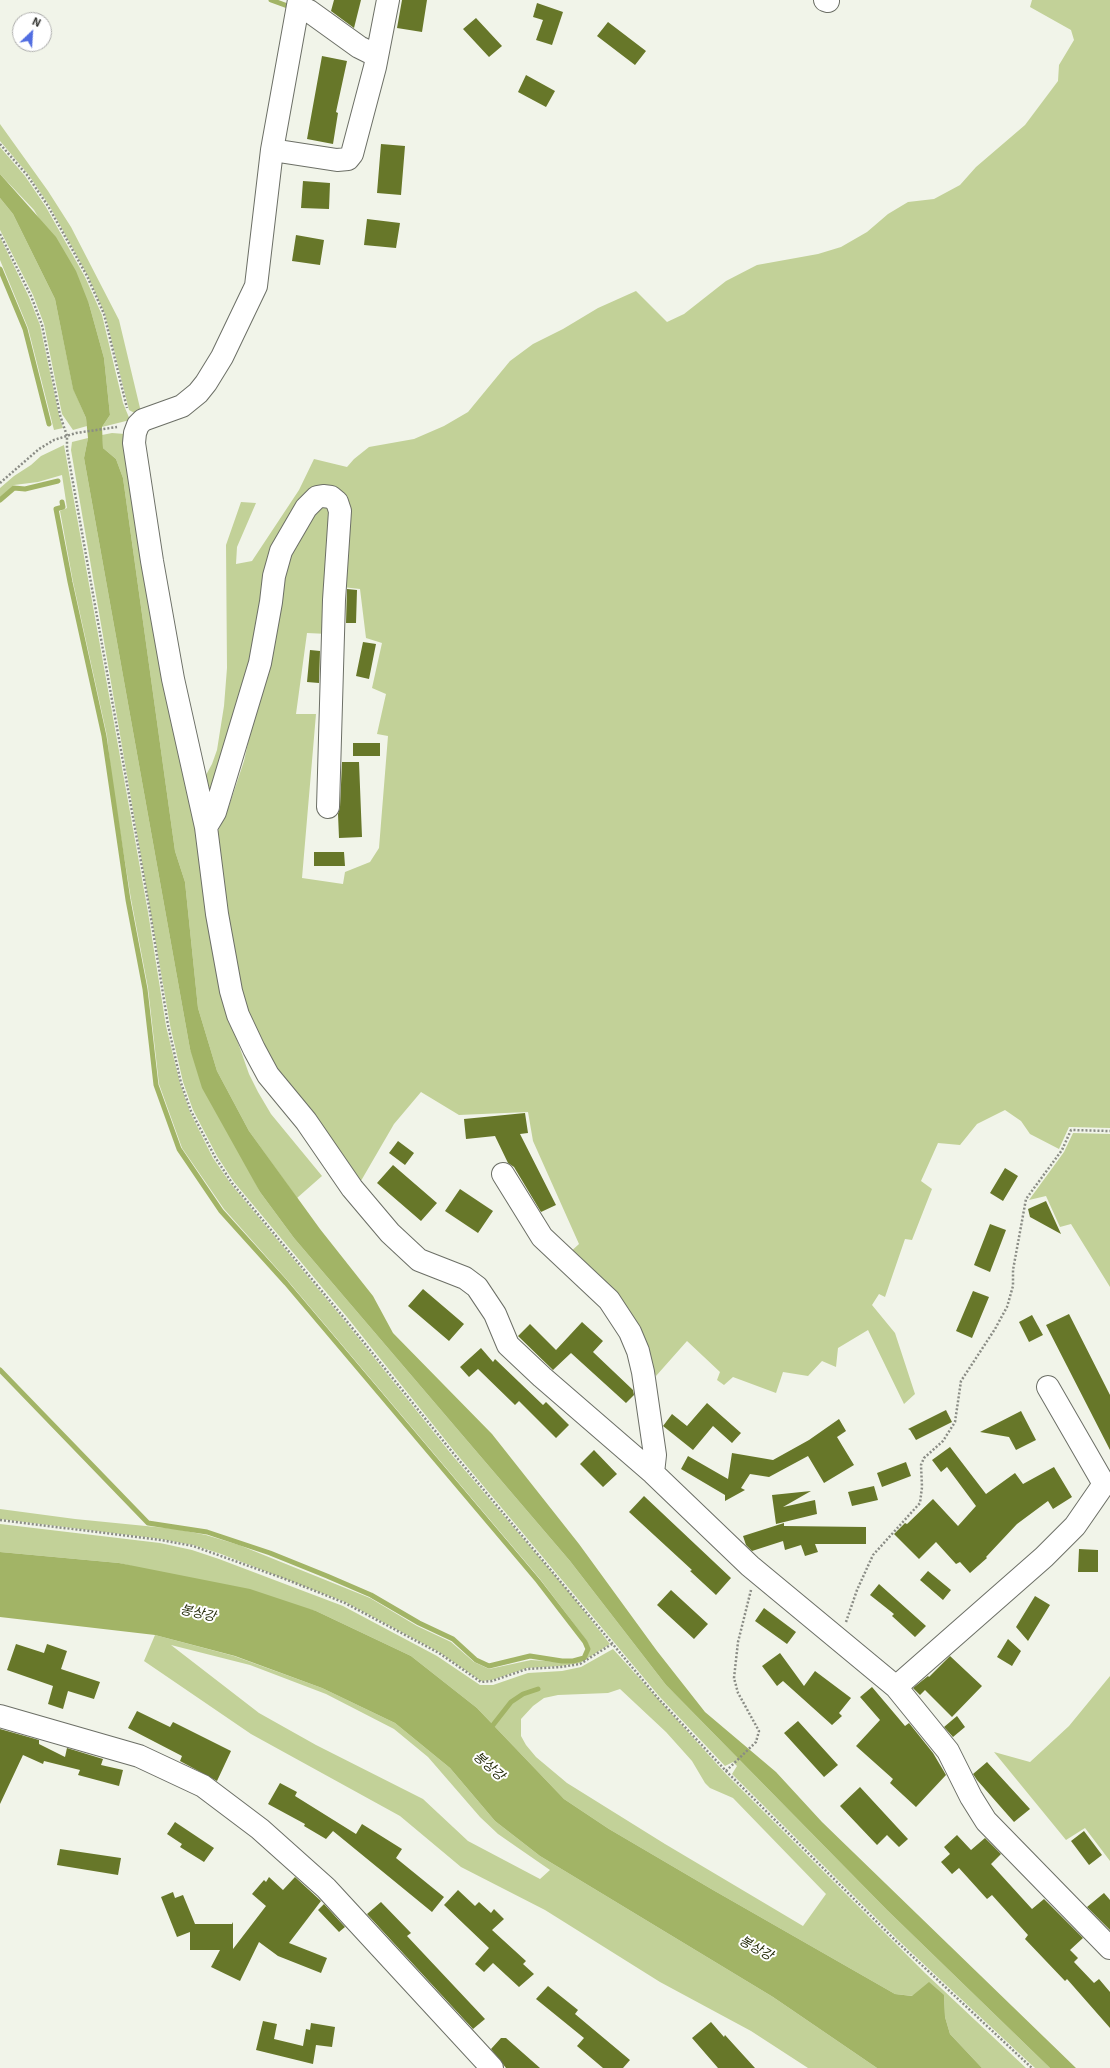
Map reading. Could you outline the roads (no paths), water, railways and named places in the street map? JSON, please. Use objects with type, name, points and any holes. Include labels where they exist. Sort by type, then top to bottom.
[{"type":"street","points":[[272,150],[337,160],[348,159],[352,154],[377,56],[388,0]]},
{"type":"street","points":[[377,56],[359,47],[299,3],[272,150],[256,286],[222,357],[198,393],[174,409],[142,420],[135,433],[134,443],[152,561],[173,679],[206,827],[217,914],[231,991],[238,1015],[268,1075],[306,1121],[352,1188],[390,1233],[419,1260],[466,1278],[477,1287],[495,1314],[508,1345],[542,1377],[653,1473],[750,1566],[896,1687],[948,1751],[971,1797],[986,1821],[1110,1948]]},
{"type":"street","points":[[206,827],[215,812],[260,663],[274,576],[281,551],[306,508],[317,497],[323,496],[331,497],[338,502],[340,511],[334,600],[328,807]]},
{"type":"street","points":[[503,1174],[542,1236],[609,1300],[630,1332],[638,1350],[642,1372],[655,1455],[653,1473]]},
{"type":"street","points":[[896,1687],[1044,1557],[1075,1526],[1104,1484],[1048,1387]]},
{"type":"street","points":[[0,1716],[139,1756],[203,1786],[260,1829],[326,1888],[492,2068]]},
{"type":"water","points":[[0,174],[56,237],[76,271],[89,304],[104,358],[110,415],[102,427],[103,448],[116,459],[123,478],[175,851],[185,882],[198,1008],[217,1071],[249,1131],[320,1229],[373,1296],[393,1333],[492,1434],[579,1544],[657,1651],[705,1712],[776,1772],[822,1822],[1076,2068],[1050,2068],[887,1910],[666,1685],[570,1561],[294,1238],[260,1192],[202,1088],[190,1049],[84,458],[88,438],[86,418],[73,389],[55,299],[13,214],[0,198]]},
{"type":"water","name":"봉상강","points":[[0,1552],[119,1563],[250,1589],[316,1611],[411,1656],[477,1708],[564,1799],[609,1829],[895,1994],[912,1996],[929,1982],[944,1995],[945,2017],[950,2034],[982,2068],[877,2068],[773,1997],[540,1856],[495,1821],[450,1768],[395,1723],[322,1688],[235,1656],[155,1635],[0,1617]]},
{"type":"waterway","points":[[271,0],[293,8]]},
{"type":"waterway","points":[[0,269],[25,329],[49,424]]},
{"type":"waterway","points":[[0,500],[14,488],[25,489],[58,481]]},
{"type":"waterway","points":[[0,1370],[148,1523],[207,1532],[270,1553],[327,1576],[371,1595],[419,1623],[453,1639],[476,1660],[489,1666],[530,1656],[562,1661],[573,1661],[584,1658],[588,1649],[585,1642],[538,1581],[286,1283],[221,1211],[179,1149],[156,1085],[145,989],[128,900],[104,736],[70,582],[56,509],[63,507],[62,502]]},
{"type":"waterway","points":[[493,1725],[511,1702],[523,1694],[538,1689]]}]
